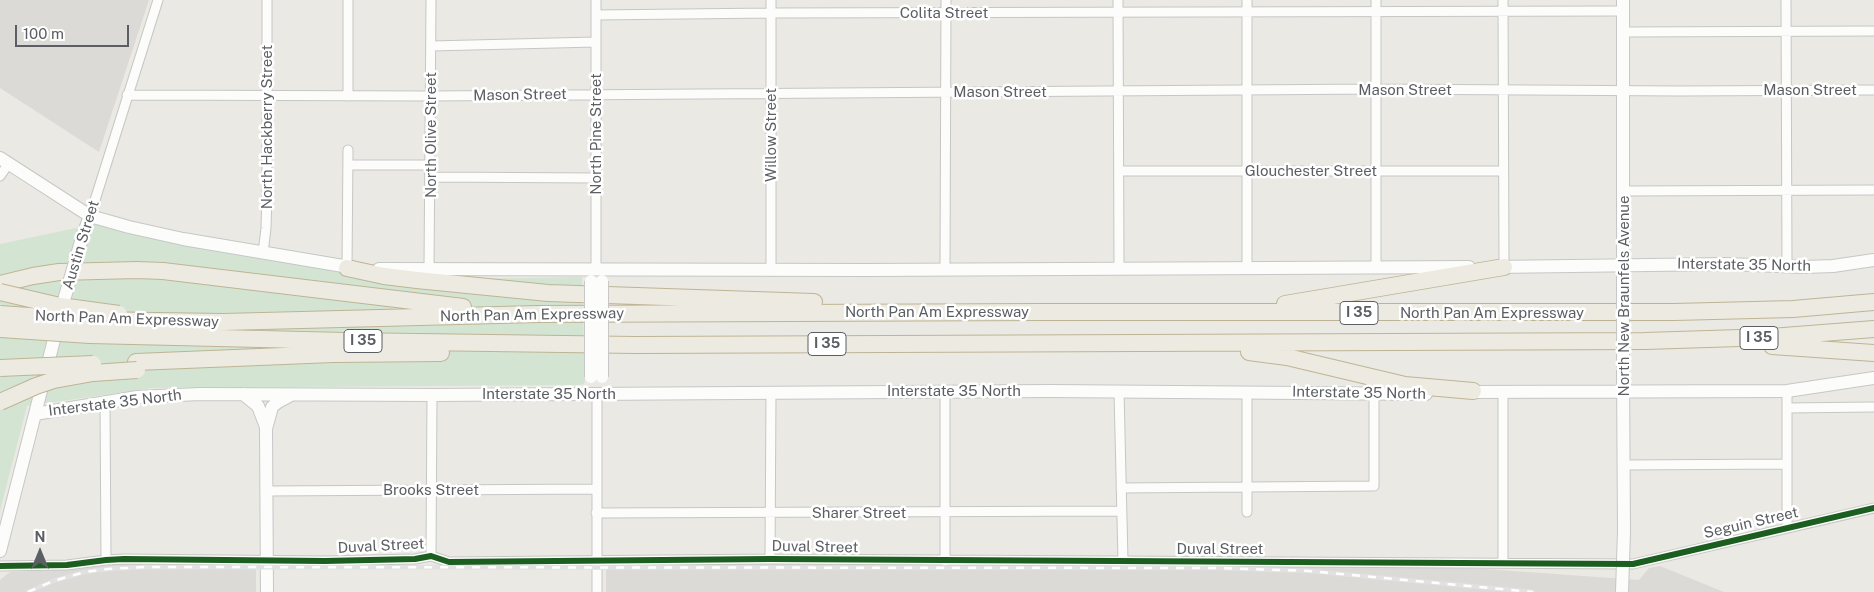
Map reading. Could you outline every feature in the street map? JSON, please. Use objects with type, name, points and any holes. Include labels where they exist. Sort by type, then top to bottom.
[{"type":"highway","points":[[1044,312],[1287,304],[1504,267]]},
{"type":"highway","points":[[347,268],[417,280],[548,293],[883,306],[941,312]]},
{"type":"highway","points":[[0,284],[59,272],[154,271],[438,305],[538,314]]},
{"type":"highway","points":[[0,292],[60,306],[119,314],[233,315],[256,320]]},
{"type":"highway","points":[[1674,312],[1874,292]]},
{"type":"highway","name":"North Pan Am Expressway","points":[[0,329],[90,328],[184,322],[538,314],[1674,312],[1793,309],[1874,302]]},
{"type":"highway","name":"North Pan Am Expressway","points":[[0,314],[90,328],[337,341],[635,345],[1645,341],[1771,337],[1874,329]]},
{"type":"highway","points":[[1645,341],[1874,352]]},
{"type":"highway","points":[[1019,343],[1154,352],[1266,353],[1405,385],[1473,391]]},
{"type":"highway","points":[[0,368],[136,366],[333,354],[505,352],[635,345]]},
{"type":"highway","points":[[0,402],[36,386],[61,379],[136,366]]},
{"type":"main road","name":"North New Braunfels Avenue","points":[[1622,592],[1624,532],[1623,6]]},
{"type":"main road","name":"Interstate 35 North","points":[[4,160],[90,216],[147,231],[263,254],[347,268],[430,270],[596,268],[771,270],[1376,268],[1727,264],[1787,267],[1833,266],[1874,260]]},
{"type":"main road","name":"Austin Street","points":[[0,551],[64,300],[90,216]]},
{"type":"main road","name":"North Pine Street","points":[[596,268],[596,394]]},
{"type":"main road","name":"Interstate 35 North","points":[[35,414],[105,402],[165,395],[945,391],[1433,394],[1473,391],[1787,391],[1874,378]]},
{"type":"main road","points":[[243,394],[258,406],[266,429]]},
{"type":"main road","points":[[266,592],[266,429],[272,407],[293,394]]},
{"type":"street","name":"Austin Street","points":[[90,216],[126,96],[158,0]]},
{"type":"street","name":"North Hackberry Street","points":[[263,254],[267,204],[267,0]]},
{"type":"street","points":[[348,0],[348,96]]},
{"type":"street","name":"North Olive Street","points":[[430,270],[431,0]]},
{"type":"street","name":"North Pine Street","points":[[596,0],[596,268]]},
{"type":"street","name":"Willow Street","points":[[771,0],[771,270]]},
{"type":"street","points":[[945,269],[946,0]]},
{"type":"street","points":[[1118,0],[1119,268]]},
{"type":"street","points":[[1246,0],[1247,268]]},
{"type":"street","points":[[1376,0],[1376,268]]},
{"type":"street","points":[[1503,0],[1504,267]]},
{"type":"street","points":[[1786,0],[1787,267]]},
{"type":"street","name":"Colita Street","points":[[596,15],[1503,11],[1623,6]]},
{"type":"street","points":[[1623,32],[1874,32]]},
{"type":"street","points":[[431,46],[596,42]]},
{"type":"street","name":"Mason Street","points":[[126,96],[430,96],[1376,89],[1874,90]]},
{"type":"street","points":[[347,268],[348,150]]},
{"type":"street","points":[[0,176],[4,160]]},
{"type":"street","points":[[348,166],[431,166]]},
{"type":"street","name":"Glouchester Street","points":[[1119,171],[1503,171]]},
{"type":"street","points":[[431,177],[596,178]]},
{"type":"street","points":[[1624,191],[1874,190]]},
{"type":"street","points":[[945,391],[945,561]]},
{"type":"street","points":[[1119,391],[1122,561]]},
{"type":"street","points":[[1787,391],[1787,528]]},
{"type":"street","points":[[770,559],[771,392]]},
{"type":"street","points":[[1247,392],[1247,512]]},
{"type":"street","points":[[1503,392],[1503,562]]},
{"type":"street","points":[[1121,488],[1374,486],[1374,393]]},
{"type":"street","name":"North Pine Street","points":[[596,394],[597,592]]},
{"type":"street","points":[[430,556],[432,395]]},
{"type":"street","points":[[105,402],[106,560]]},
{"type":"street","points":[[1787,408],[1874,407]]},
{"type":"street","points":[[1623,465],[1787,464]]},
{"type":"street","name":"Brooks Street","points":[[266,491],[596,489]]},
{"type":"street","name":"Seguin Street","points":[[1633,564],[1874,508]]},
{"type":"street","name":"Sharer Street","points":[[596,513],[1121,511]]},
{"type":"street","name":"Duval Street","points":[[0,566],[67,565],[106,560],[377,561],[415,559],[430,556],[448,562],[770,559],[1633,564]]},
{"type":"shaded area","points":[[0,0],[149,0],[99,152],[0,88]]},
{"type":"shaded area","points":[[606,563],[1264,563],[1485,569],[1639,580],[1649,568],[1660,566],[1724,592],[606,592]]},
{"type":"shaded area","points":[[116,564],[256,564],[256,592],[0,592],[0,580],[10,572],[78,569]]},
{"type":"green space","points":[[95,224],[344,273],[462,279],[582,277],[585,381],[584,384],[579,385],[152,388],[27,406],[0,511],[0,244]]},
{"type":"railway","points":[[28,592],[53,581],[85,572],[145,567],[1217,568],[1309,571],[1533,592]]},
{"type":"cycle path","points":[[0,566],[67,565],[124,559],[325,561],[415,559],[431,556],[449,562],[770,559],[1633,564],[1874,508]]}]
